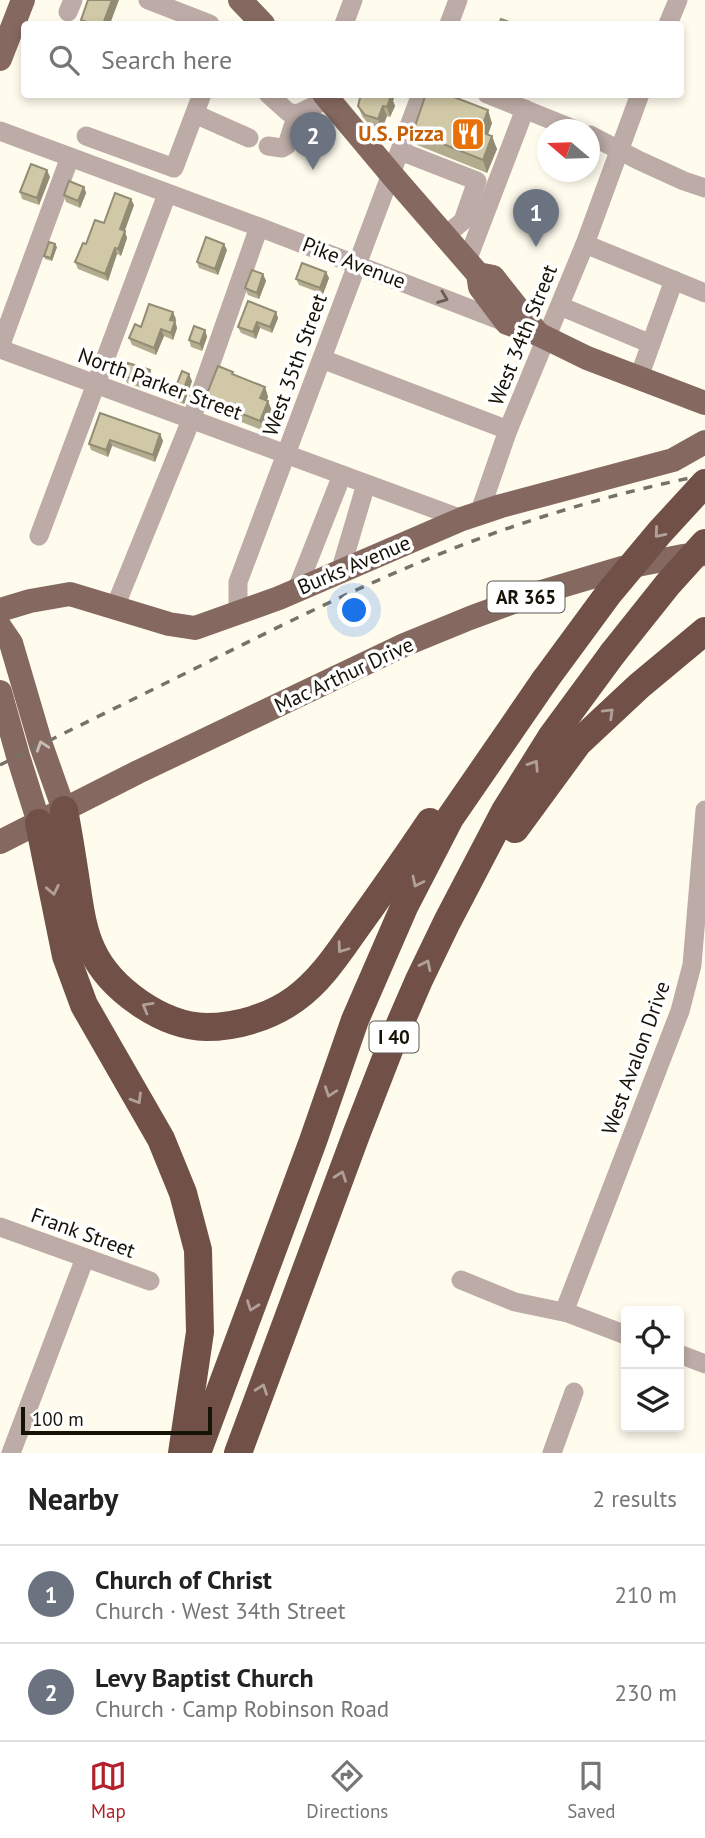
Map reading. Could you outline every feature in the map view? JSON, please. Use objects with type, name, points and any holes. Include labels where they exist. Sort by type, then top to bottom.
[{"type":"highway","name":"I 40","points":[[197,1453],[355,1020],[428,859],[475,780],[609,593],[705,483]]},
{"type":"highway","name":"I 40","points":[[238,1453],[393,1040],[447,922],[505,811],[552,736],[613,653],[705,543]]},
{"type":"highway","points":[[447,922],[578,743],[639,686],[705,631]]},
{"type":"highway","points":[[64,810],[83,925],[92,951],[118,986],[137,1002],[160,1015],[204,1027],[259,1019],[296,999],[326,970],[432,819],[475,780]]},
{"type":"highway","points":[[39,823],[66,956],[84,1005],[161,1139],[183,1193],[198,1250],[201,1332],[182,1453]]},
{"type":"main road","points":[[0,59],[23,0]]},
{"type":"main road","points":[[241,0],[259,21]]},
{"type":"main road","points":[[327,98],[472,268],[480,288],[507,323]]},
{"type":"main road","points":[[472,268],[493,277],[542,336]]},
{"type":"main road","name":"Pike Avenue","points":[[507,323],[542,336],[587,358],[705,403]]},
{"type":"main road","name":"Burks Avenue","points":[[0,610],[70,594],[149,618],[195,628],[279,598],[342,564],[500,506],[673,460],[705,442]]},
{"type":"main road","points":[[673,460],[705,450]]},
{"type":"main road","name":"Mac Arthur Drive","points":[[0,842],[138,772],[392,651],[470,618],[538,593],[622,569],[682,556],[705,554]]},
{"type":"main road","points":[[0,627],[11,643],[41,745],[64,810]]},
{"type":"main road","points":[[0,692],[39,823]]},
{"type":"street","points":[[345,21],[353,0]]},
{"type":"street","points":[[450,21],[458,0]]},
{"type":"street","points":[[669,21],[678,0]]},
{"type":"street","points":[[153,1],[203,21]]},
{"type":"street","points":[[86,136],[174,168],[201,98]]},
{"type":"street","points":[[272,98],[288,112],[297,114],[312,108],[325,98]]},
{"type":"street","name":"West 35th Street","points":[[238,613],[238,582],[420,98]]},
{"type":"street","points":[[497,98],[549,119]]},
{"type":"street","name":"West 34th Street","points":[[470,517],[508,430],[542,336],[559,306],[585,244],[639,98]]},
{"type":"street","points":[[472,268],[525,109]]},
{"type":"street","points":[[195,114],[249,138]]},
{"type":"street","points":[[268,146],[282,148],[287,145],[297,114]]},
{"type":"street","name":"Pike Avenue","points":[[0,131],[507,323]]},
{"type":"street","points":[[600,140],[684,181],[705,188]]},
{"type":"street","points":[[98,168],[107,143]]},
{"type":"street","points":[[400,151],[477,181],[463,221],[445,236]]},
{"type":"street","points":[[0,348],[70,157]]},
{"type":"street","points":[[39,536],[167,194]]},
{"type":"street","points":[[115,607],[191,421],[259,227]]},
{"type":"street","points":[[585,244],[705,293]]},
{"type":"street","points":[[639,377],[674,280]]},
{"type":"street","points":[[559,306],[651,344]]},
{"type":"street","name":"North Parker Street","points":[[0,348],[366,484],[470,517]]},
{"type":"street","points":[[322,359],[508,430]]},
{"type":"street","points":[[297,589],[342,475]]},
{"type":"street","points":[[311,555],[342,564],[366,484]]},
{"type":"street","name":"West Avalon Drive","points":[[564,1312],[698,965],[705,818]]},
{"type":"street","name":"Frank Street","points":[[0,1227],[150,1281]]},
{"type":"street","points":[[11,1453],[85,1258]]},
{"type":"street","points":[[461,1280],[515,1302],[564,1312],[621,1333]]},
{"type":"street","points":[[684,1356],[705,1364]]},
{"type":"street","points":[[552,1453],[574,1392]]},
{"type":"building","points":[[88,0],[112,0],[104,21],[81,20]]},
{"type":"building","points":[[360,98],[390,98],[387,107],[383,106],[378,119],[365,115],[358,106]]},
{"type":"building","points":[[425,98],[456,98],[488,110],[480,132],[492,136],[483,160],[413,132]]},
{"type":"building","points":[[31,164],[47,170],[37,198],[20,192]]},
{"type":"building","points":[[69,181],[84,187],[78,201],[64,195]]},
{"type":"building","points":[[115,193],[131,199],[120,229],[125,231],[105,274],[75,262],[83,243],[86,244],[95,220],[104,223]]},
{"type":"building","points":[[206,237],[224,244],[215,269],[197,262]]},
{"type":"building","points":[[49,242],[55,244],[51,258],[44,256]]},
{"type":"building","points":[[302,263],[326,272],[320,288],[296,279]]},
{"type":"building","points":[[252,270],[263,274],[257,293],[245,288]]},
{"type":"building","points":[[248,301],[276,312],[270,327],[257,322],[253,332],[238,327]]},
{"type":"building","points":[[149,304],[173,312],[170,320],[175,321],[171,333],[161,329],[154,348],[129,338],[135,324],[141,327]]},
{"type":"building","points":[[194,326],[205,330],[200,344],[189,340]]},
{"type":"building","points":[[128,363],[150,370],[145,384],[124,376]]},
{"type":"building","points":[[218,366],[265,387],[260,398],[268,401],[260,421],[205,399]]},
{"type":"building","points":[[182,371],[189,374],[181,397],[173,394]]},
{"type":"building","points":[[100,413],[160,434],[153,455],[110,440],[106,450],[89,444]]},
{"type":"railway","points":[[0,765],[298,618],[446,551],[556,513],[705,475]]},
{"type":"place","name":"U.S. Pizza","points":[[468,134]]},
{"type":"place","name":"Levy Baptist Church","points":[[313,170]]},
{"type":"place","name":"Church of Christ","points":[[536,247]]}]
